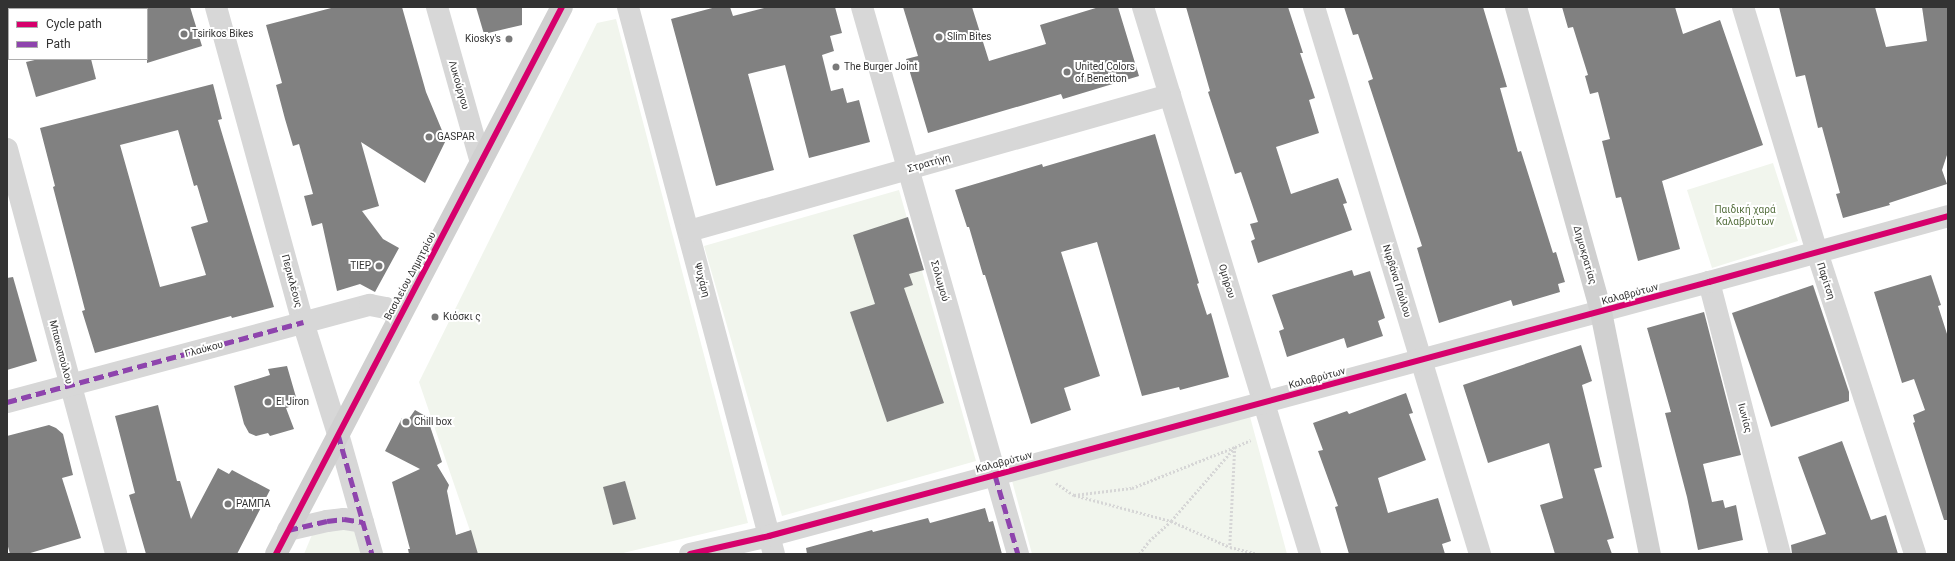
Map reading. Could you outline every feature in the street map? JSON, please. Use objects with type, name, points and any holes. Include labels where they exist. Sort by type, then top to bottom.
[{"type":"street","name":"Περικλέους","points":[[216,7],[303,322],[338,434],[372,554]]},
{"type":"street","name":"Λυκούργου","points":[[437,7],[481,162]]},
{"type":"street","name":"Βασιλείου Δημητρίου","points":[[276,554],[562,7]]},
{"type":"street","name":"Ψυχάρη","points":[[628,7],[772,545]]},
{"type":"street","name":"Σολωμού","points":[[862,7],[1018,554]]},
{"type":"street","name":"Ομήρου","points":[[1143,7],[1310,554]]},
{"type":"street","name":"Νιρβάνα Παύλου","points":[[1314,7],[1480,554]]},
{"type":"street","name":"Δημοκρατίας","points":[[1516,7],[1600,312],[1650,554]]},
{"type":"street","name":"Παρίτση","points":[[1743,7],[1817,252],[1915,554]]},
{"type":"street","name":"Στρατήγη","points":[[689,231],[1170,95]]},
{"type":"street","name":"Μπακοπούλου","points":[[7,149],[116,554]]},
{"type":"street","name":"Καλαβρύτων","points":[[690,554],[772,545],[995,475],[1600,312],[1948,216]]},
{"type":"street","name":"Ιωνίας","points":[[1709,282],[1780,554]]},
{"type":"street","name":"Γλαύκου","points":[[7,402],[370,305],[386,308],[400,316]]},
{"type":"street","points":[[288,530],[327,521],[344,519],[363,522]]},
{"type":"path","points":[[1074,495],[1132,488],[1256,439]]},
{"type":"path","points":[[1139,554],[1149,541],[1171,521],[1235,447]]},
{"type":"path","points":[[1230,547],[1235,447]]},
{"type":"path","points":[[1029,466],[1074,495],[1171,521],[1230,547],[1259,554]]},
{"type":"green space","points":[[616,19],[748,523],[619,554],[478,554],[419,382],[597,23]]},
{"type":"green space","name":"Παιδική χαρά Καλαβρύτων","points":[[1773,163],[1798,241],[1712,268],[1687,190]]},
{"type":"green space","points":[[899,190],[976,461],[782,516],[704,246]]},
{"type":"green space","points":[[1249,413],[1287,554],[1032,554],[1011,477]]},
{"type":"green space","points":[[314,530],[354,530],[364,554],[304,554]]},
{"type":"building","points":[[190,7],[202,46],[147,63],[147,8]]},
{"type":"building","points":[[335,7],[402,7],[426,92],[446,140],[425,183],[361,142],[379,206],[362,211],[383,239],[399,248],[375,292],[360,284],[337,291],[322,223],[312,226],[304,196],[313,194],[299,144],[293,146],[285,119],[276,85],[282,83],[266,25]]},
{"type":"building","points":[[476,7],[522,7],[522,25],[484,34]]},
{"type":"building","points":[[716,7],[730,7],[733,16],[768,7],[835,7],[842,33],[830,36],[834,51],[822,55],[831,91],[843,88],[847,103],[859,100],[870,142],[809,158],[785,65],[748,74],[774,170],[716,186],[671,19]]},
{"type":"building","points":[[903,7],[972,7],[989,61],[1046,44],[1040,25],[1099,7],[1118,7],[1139,76],[1063,99],[1061,94],[928,133],[906,59],[918,56]]},
{"type":"building","points":[[1186,7],[1288,7],[1303,53],[1300,53],[1315,98],[1309,100],[1319,133],[1276,147],[1291,194],[1338,178],[1347,203],[1343,204],[1352,230],[1258,263],[1251,241],[1255,239],[1250,224],[1258,222],[1241,172],[1235,174],[1208,92],[1210,91]]},
{"type":"building","points":[[1344,7],[1483,7],[1507,87],[1500,88],[1518,152],[1521,151],[1553,253],[1556,252],[1565,282],[1558,284],[1560,292],[1513,306],[1511,300],[1439,323],[1417,248],[1422,246],[1368,81],[1373,79],[1358,34],[1353,35]]},
{"type":"building","points":[[1562,7],[1675,7],[1683,34],[1720,20],[1763,145],[1662,181],[1680,249],[1638,261],[1621,197],[1616,198],[1602,141],[1610,139],[1598,92],[1590,94],[1585,76],[1588,75],[1573,27],[1568,28]]},
{"type":"building","points":[[1779,7],[1875,7],[1886,47],[1927,41],[1922,7],[1948,7],[1948,152],[1942,170],[1947,184],[1889,203],[1890,205],[1843,218],[1836,194],[1840,193],[1822,127],[1818,128],[1805,75],[1796,77]]},
{"type":"building","points":[[35,60],[91,60],[96,79],[36,97],[26,62]]},
{"type":"building","points":[[213,84],[222,119],[218,120],[274,307],[232,318],[231,316],[95,353],[82,311],[85,310],[53,187],[55,186],[40,128]],"holes":[[[178,130],[194,186],[197,185],[208,222],[191,227],[206,275],[160,287],[120,145]]]},
{"type":"building","points":[[1155,134],[1199,283],[1197,284],[1207,315],[1211,313],[1229,377],[1180,390],[1179,387],[1142,396],[1097,242],[1061,252],[1100,376],[1064,388],[1071,410],[1031,424],[985,275],[983,275],[969,227],[967,227],[955,190],[1042,164],[1043,167]]},
{"type":"building","points":[[908,217],[924,270],[909,274],[913,285],[904,288],[944,403],[887,422],[850,312],[875,304],[853,235]]},
{"type":"building","points":[[1352,270],[1354,276],[1370,271],[1385,318],[1378,321],[1383,336],[1347,348],[1344,338],[1287,357],[1279,331],[1284,329],[1272,295]]},
{"type":"building","points":[[1931,275],[1941,305],[1938,306],[1948,337],[1948,520],[1944,520],[1913,423],[1915,422],[1913,415],[1925,410],[1914,379],[1902,383],[1874,292]]},
{"type":"building","points":[[13,277],[37,361],[7,370],[7,278]]},
{"type":"building","points":[[1813,285],[1849,392],[1849,401],[1771,427],[1732,313]]},
{"type":"building","points":[[1704,312],[1741,455],[1703,464],[1712,502],[1723,500],[1725,508],[1736,505],[1743,540],[1698,550],[1687,497],[1665,413],[1671,412],[1647,328]]},
{"type":"building","points":[[1581,345],[1592,381],[1582,385],[1602,467],[1594,469],[1614,538],[1607,540],[1612,554],[1555,554],[1540,505],[1563,498],[1549,443],[1488,463],[1463,385]]},
{"type":"building","points":[[287,366],[298,404],[286,408],[294,429],[270,436],[268,433],[256,436],[249,433],[244,424],[234,386],[270,375],[268,369]]},
{"type":"building","points":[[1406,393],[1413,413],[1409,414],[1426,460],[1378,478],[1388,513],[1438,498],[1451,541],[1442,544],[1445,554],[1349,554],[1335,507],[1338,506],[1318,451],[1323,450],[1313,423],[1347,411],[1349,414]]},
{"type":"building","points":[[158,405],[177,481],[180,481],[191,519],[218,468],[229,474],[232,470],[270,490],[237,554],[146,554],[129,495],[135,493],[115,416]]},
{"type":"building","points":[[415,410],[427,417],[442,462],[437,465],[449,485],[447,491],[456,535],[471,530],[478,554],[409,554],[408,549],[410,549],[392,482],[420,469],[385,451],[402,418],[408,420]]},
{"type":"building","points":[[49,425],[56,428],[63,434],[73,475],[62,478],[81,538],[27,554],[10,554],[7,543],[7,436]]},
{"type":"building","points":[[1842,441],[1871,520],[1886,515],[1898,554],[1792,554],[1791,545],[1826,534],[1798,457]]},
{"type":"building","points":[[625,481],[636,519],[613,525],[603,487]]},
{"type":"building","points":[[985,508],[989,522],[993,521],[1002,554],[807,554],[806,548],[872,530],[873,532],[928,518],[930,523]]},
{"type":"marked path","points":[[7,402],[303,322]]},
{"type":"marked path","points":[[338,434],[372,554]]},
{"type":"marked path","points":[[995,475],[1018,554]]},
{"type":"marked path","points":[[288,530],[327,521],[344,519],[363,522]]},
{"type":"cycle path","points":[[276,554],[562,7]]},
{"type":"cycle path","points":[[690,554],[769,536],[1948,216]]},
{"type":"place","name":"Tsirikos Bikes","points":[[184,34]]},
{"type":"place","name":"Slim Bites","points":[[939,37]]},
{"type":"place","name":"Kiosky's","points":[[509,39]]},
{"type":"place","name":"The Burger Joint","points":[[836,67]]},
{"type":"place","name":"United Colors of Benetton","points":[[1067,72]]},
{"type":"place","name":"GASPAR","points":[[429,137]]},
{"type":"place","name":"ΤΙΕΡ","points":[[379,266]]},
{"type":"place","name":"Κιόσκι ς","points":[[435,317]]},
{"type":"place","name":"El Jiron","points":[[268,402]]},
{"type":"place","name":"Chill box","points":[[406,422]]},
{"type":"place","name":"ΡΑΜΠΑ","points":[[228,504]]}]
